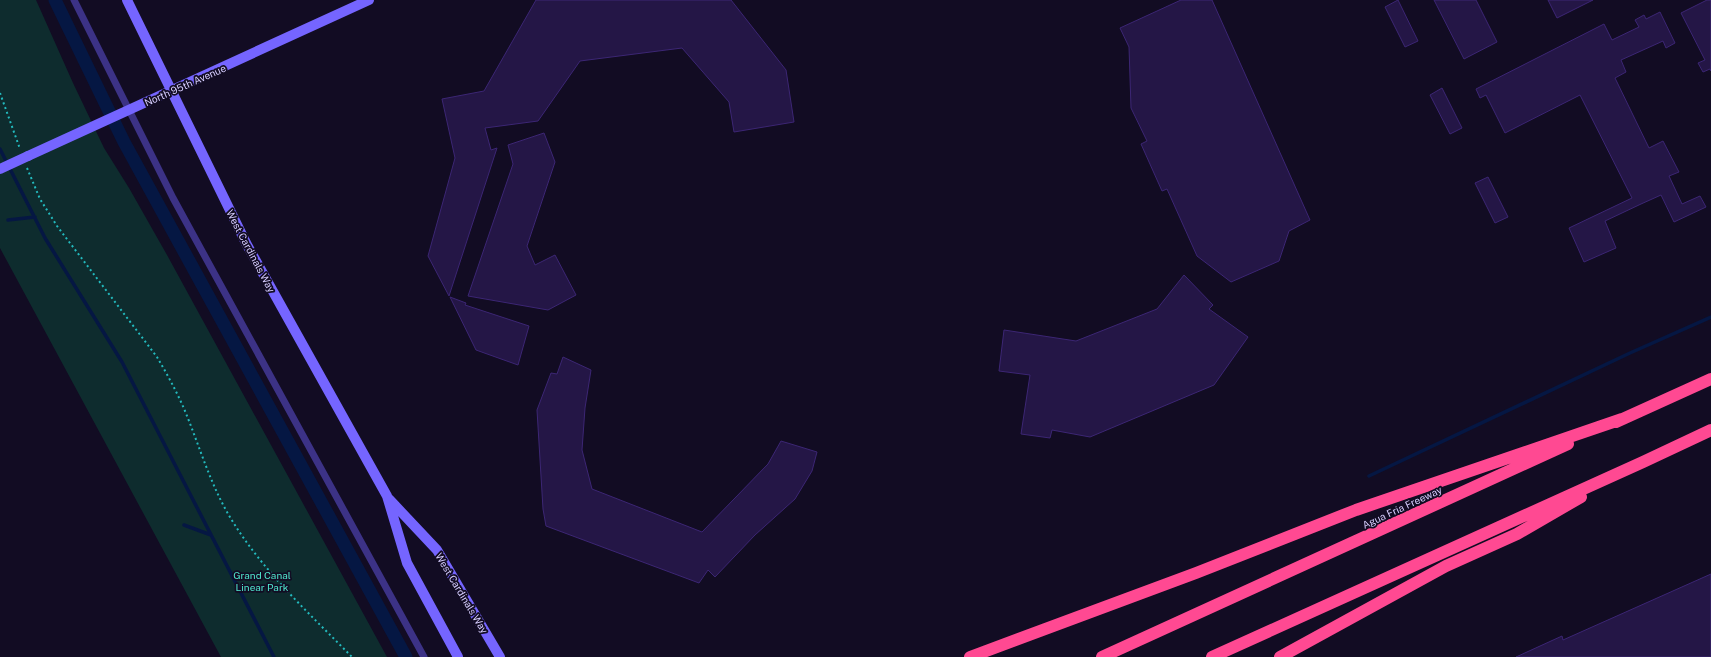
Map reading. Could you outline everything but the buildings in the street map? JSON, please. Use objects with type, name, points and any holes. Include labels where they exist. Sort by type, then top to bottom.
[{"type":"highway","name":"Agua Fria Freeway","points":[[1102,657],[1711,379]]},
{"type":"highway","points":[[970,657],[1196,573],[1356,510],[1622,419]]},
{"type":"highway","points":[[1212,657],[1711,430]]},
{"type":"highway","points":[[1280,657],[1446,566],[1517,534],[1643,462]]},
{"type":"main road","name":"West Cardinals Way","points":[[128,0],[229,210],[267,284],[386,496],[407,563],[458,657]]},
{"type":"main road","name":"North 95th Avenue","points":[[0,169],[369,0]]},
{"type":"main road","name":"West Cardinals Way","points":[[386,496],[437,550],[500,657]]},
{"type":"lane","points":[[74,0],[127,111],[150,155],[424,657]]},
{"type":"path","points":[[0,93],[21,153]]},
{"type":"path","points":[[27,168],[40,199],[57,226],[157,357],[170,379],[227,512],[248,544],[277,580],[352,657]]},
{"type":"green space","name":"Grand Canal Linear Park","points":[[0,0],[36,0],[104,148],[129,188],[167,255],[387,657],[221,657],[0,248]]},
{"type":"waterway","points":[[55,0],[124,142],[406,657]]},
{"type":"waterway","points":[[0,149],[45,238],[122,362],[274,657]]},
{"type":"waterway","points":[[8,220],[35,217]]},
{"type":"waterway","points":[[1369,476],[1630,353],[1711,317]]},
{"type":"waterway","points":[[184,525],[211,535]]}]
